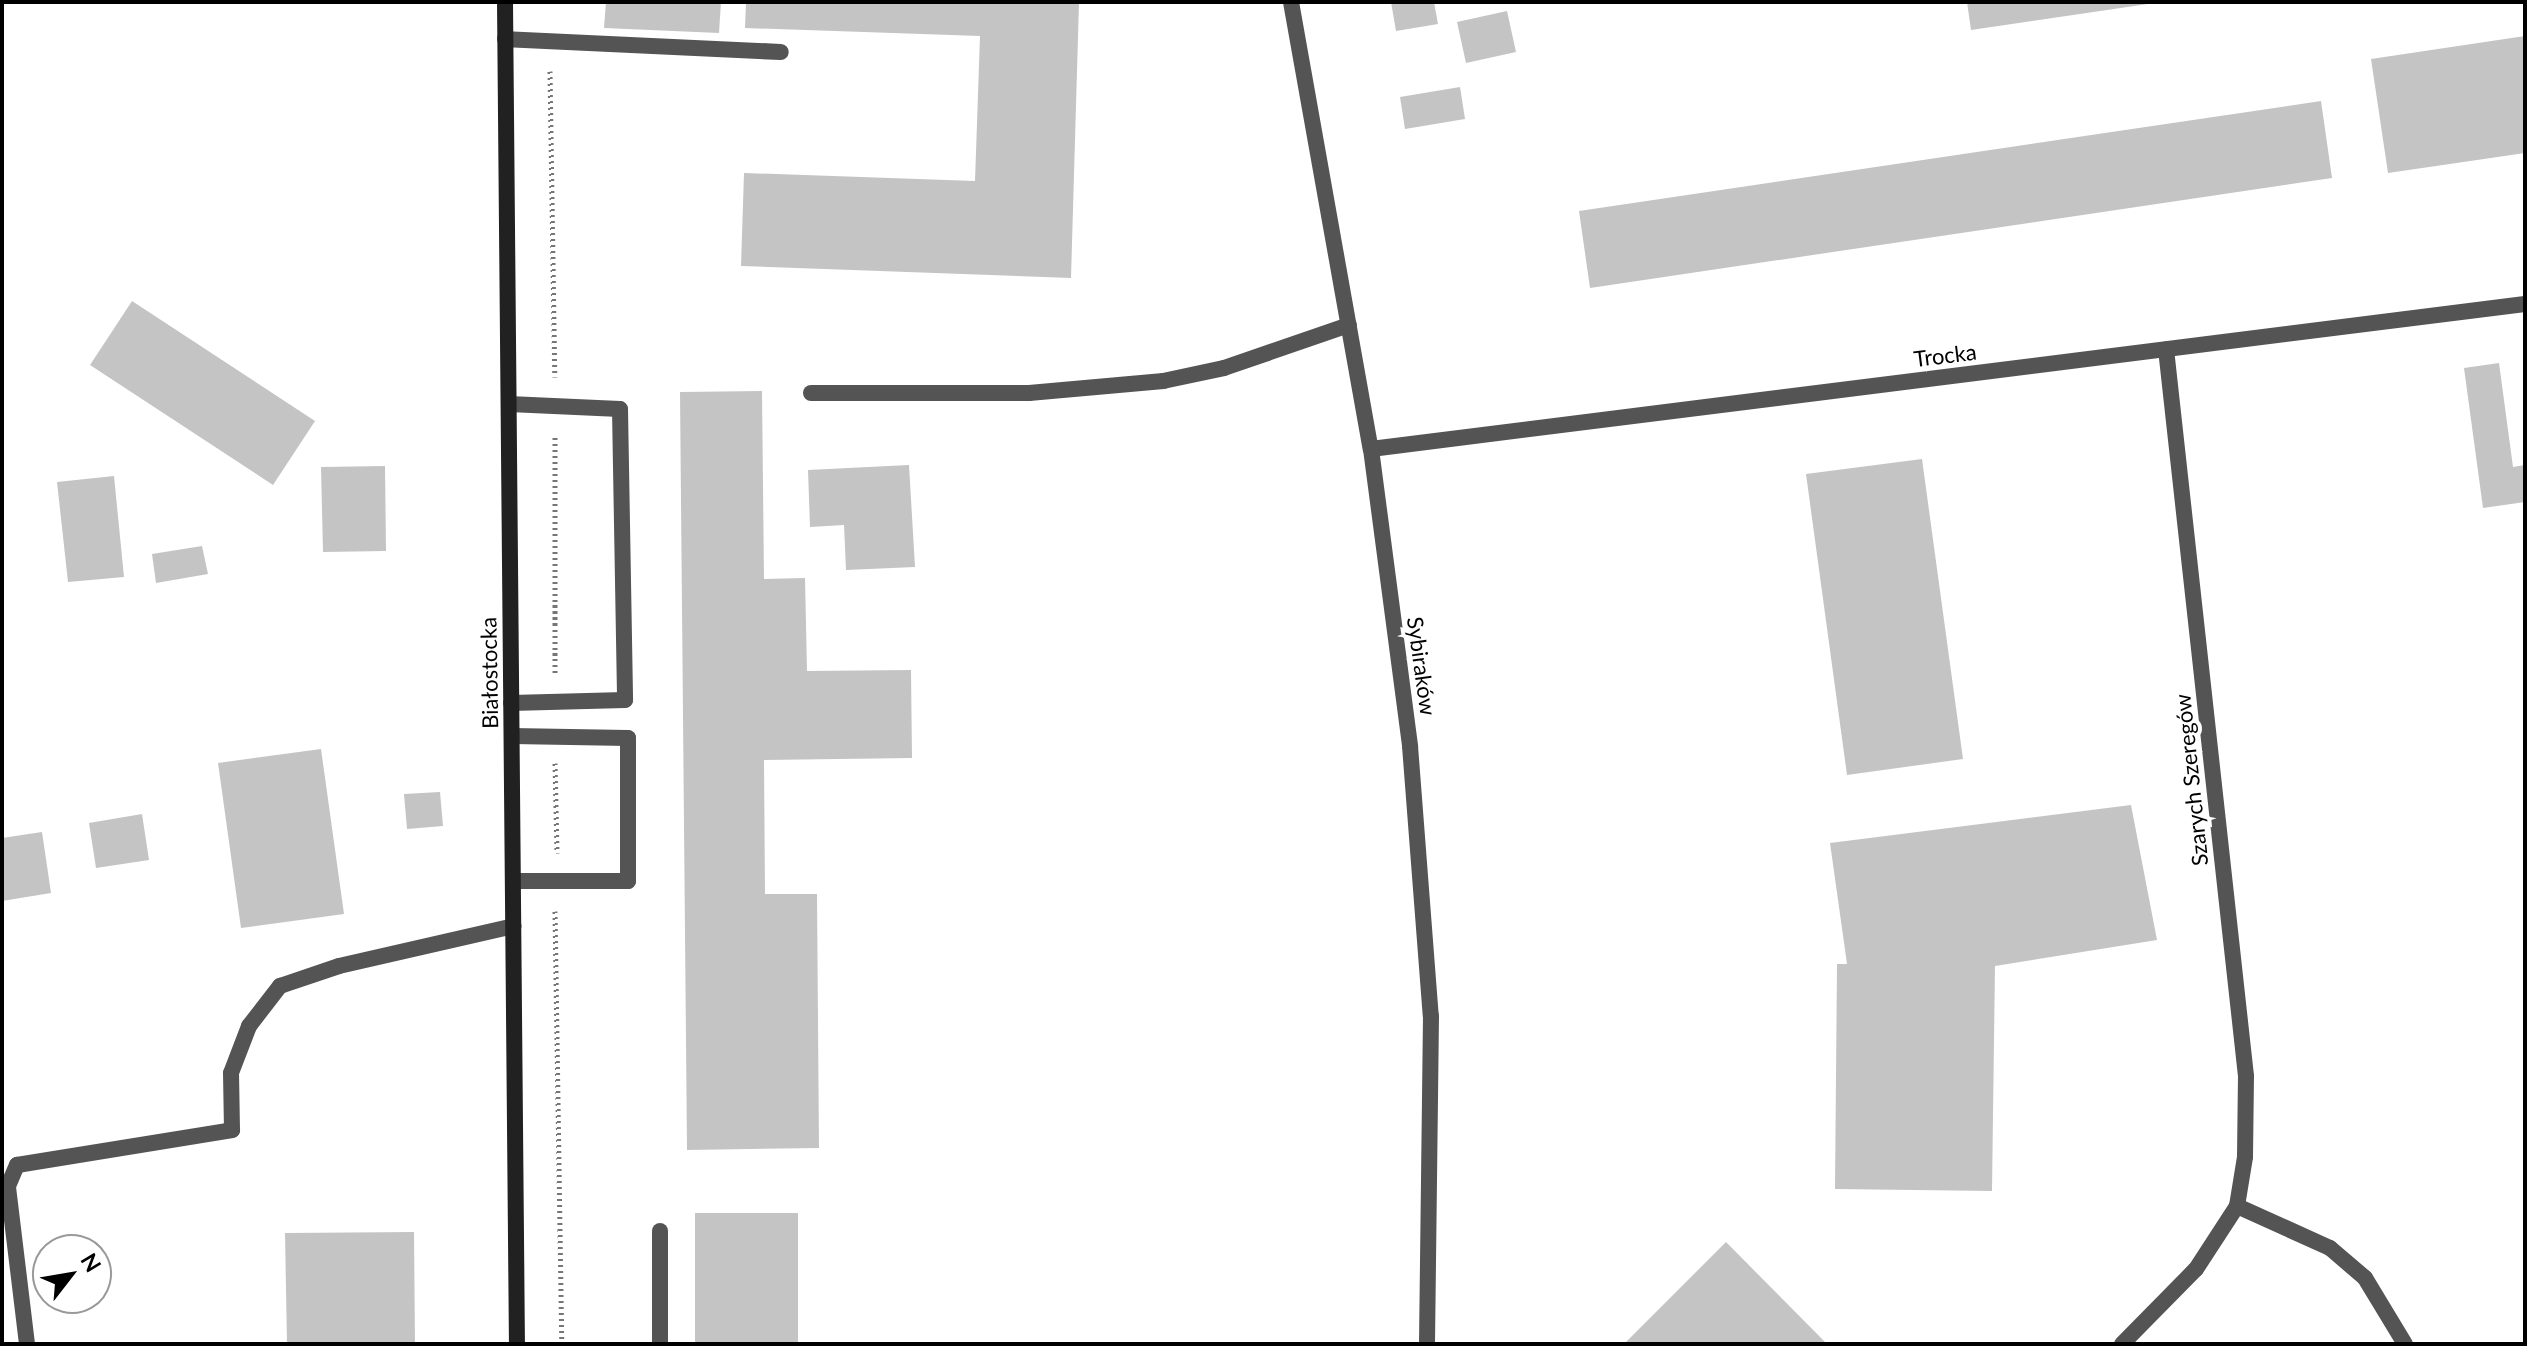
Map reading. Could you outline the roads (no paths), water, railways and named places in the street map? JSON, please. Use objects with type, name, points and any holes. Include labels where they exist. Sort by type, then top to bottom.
[{"type":"street","name":"Białostocka","points":[[505,2],[517,1344]]},
{"type":"street","name":"Sybiraków","points":[[1291,2],[1371,449],[1410,746],[1431,1016],[1427,1344]]},
{"type":"street","points":[[505,39],[781,52]]},
{"type":"street","name":"Trocka","points":[[1371,449],[2525,304]]},
{"type":"street","points":[[811,393],[1029,393],[1163,381],[1224,368],[1349,325]]},
{"type":"street","name":"Szarych Szeregów","points":[[2122,1344],[2196,1269],[2237,1206],[2245,1157],[2246,1076],[2166,349]]},
{"type":"street","points":[[509,404],[620,409],[625,700],[511,703]]},
{"type":"street","points":[[512,736],[628,738],[628,881],[514,881]]},
{"type":"street","points":[[27,1344],[8,1186],[17,1165],[232,1130],[231,1073],[249,1026],[280,986],[339,966],[513,926]]},
{"type":"street","points":[[2237,1206],[2330,1248],[2365,1278],[2405,1344]]},
{"type":"street","points":[[660,1231],[660,1344]]}]
